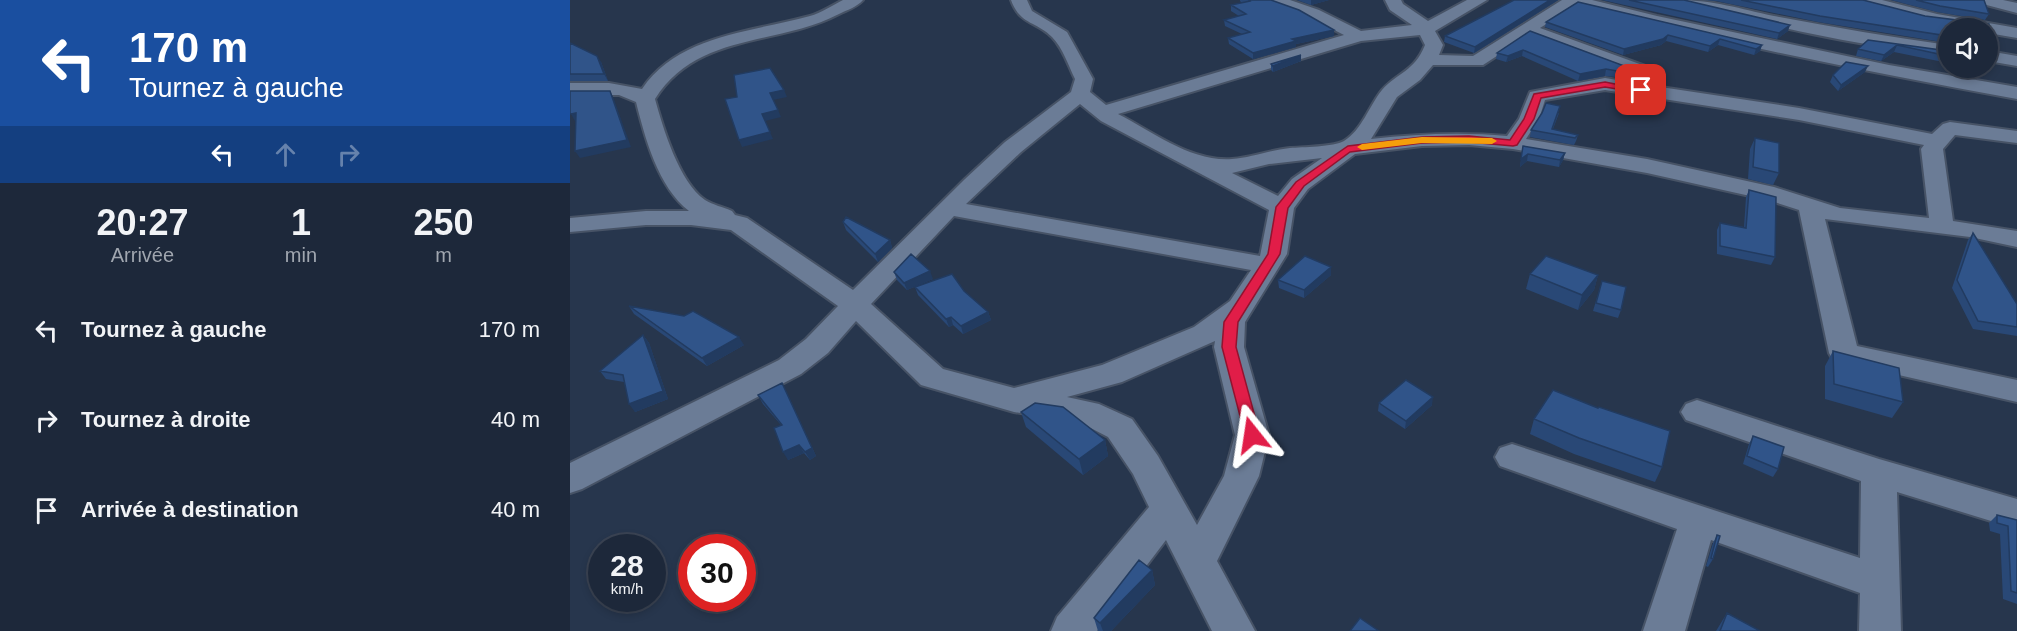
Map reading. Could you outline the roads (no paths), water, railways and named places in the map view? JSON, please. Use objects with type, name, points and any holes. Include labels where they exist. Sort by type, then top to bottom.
[{"type":"street","points":[[645,99],[658,79],[689,56],[734,38],[818,19],[855,0]]},
{"type":"street","points":[[570,479],[790,368],[817,346],[857,306],[899,257],[948,208],[1013,147],[1080,94],[1084,79],[1061,34],[1022,10],[1019,0]]},
{"type":"street","points":[[1197,563],[1241,476],[1252,435],[1229,347],[1231,322],[1274,254],[1282,207],[1300,184],[1348,149],[1365,133],[1390,93],[1413,76],[1428,60],[1434,45],[1426,29],[1396,7],[1393,0]]},
{"type":"street","points":[[1102,112],[1359,36],[1426,29],[1479,0]]},
{"type":"street","points":[[1428,60],[1477,61],[1574,0],[1656,21],[1889,70],[2017,93]]},
{"type":"street","points":[[1686,0],[1879,40],[1938,49]]},
{"type":"street","points":[[1864,0],[1936,20],[2017,33]]},
{"type":"street","points":[[1984,0],[2017,8]]},
{"type":"street","points":[[1290,2],[1359,36]]},
{"type":"street","points":[[1527,29],[1652,75],[1641,90]]},
{"type":"street","points":[[1998,58],[2017,61]]},
{"type":"street","points":[[1513,143],[1529,119],[1538,96],[1605,84],[1799,114],[1937,141]]},
{"type":"street","points":[[570,89],[622,89],[637,93],[645,99],[651,122],[677,182],[694,204],[738,223],[857,306],[932,377],[1014,400],[1088,412],[1120,428],[1146,466],[1234,631]]},
{"type":"street","points":[[1080,94],[1102,112],[1282,207]]},
{"type":"street","points":[[1942,227],[1932,149],[1937,141],[1950,128],[2017,137]]},
{"type":"street","points":[[1191,161],[1233,166],[1268,157],[1422,140],[1469,139],[1513,143],[1647,166],[1774,194],[1837,215],[1942,227],[2017,239]]},
{"type":"street","points":[[1809,206],[1844,353],[2017,391]]},
{"type":"street","points":[[948,208],[1267,265]]},
{"type":"street","points":[[570,225],[646,218],[691,218],[738,223]]},
{"type":"street","points":[[1014,400],[1111,374],[1204,334],[1242,306]]},
{"type":"street","points":[[1696,412],[1879,473],[2017,514]]},
{"type":"street","points":[[1512,457],[1880,582]]},
{"type":"street","points":[[1879,473],[1880,631]]},
{"type":"street","points":[[1072,631],[1169,509]]},
{"type":"street","points":[[1664,631],[1698,522]]}]
